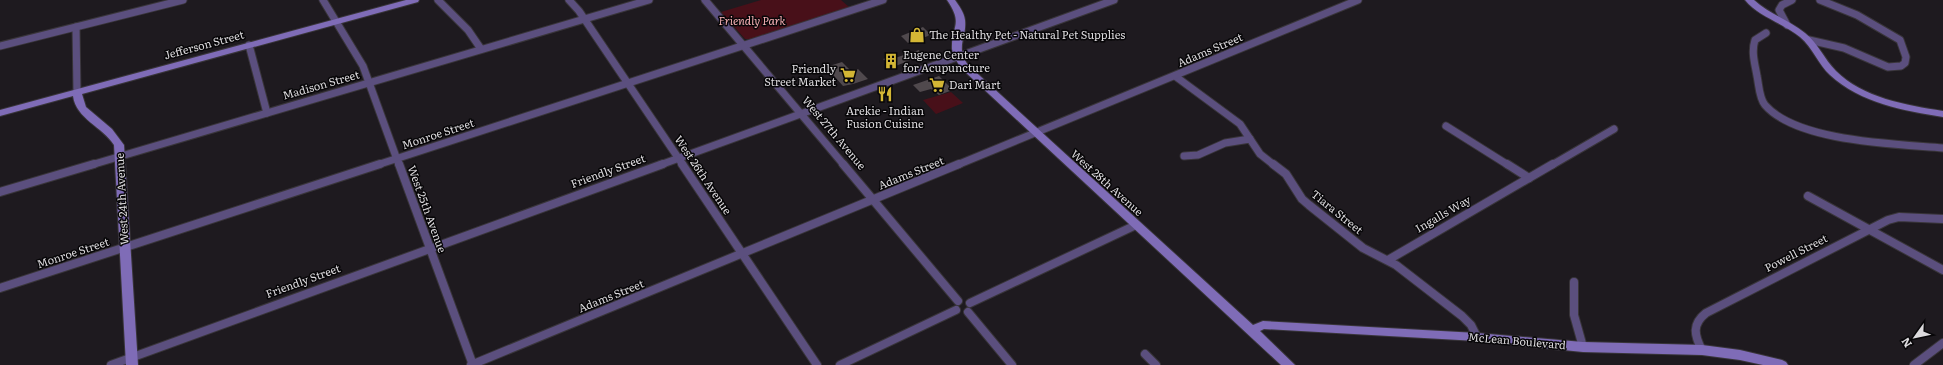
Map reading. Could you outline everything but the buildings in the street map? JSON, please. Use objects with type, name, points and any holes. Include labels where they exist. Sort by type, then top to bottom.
[{"type":"street","points":[[0,46],[183,0]]},
{"type":"street","name":"West 25th Avenue","points":[[323,0],[363,66],[472,365]]},
{"type":"street","name":"Jefferson Street","points":[[0,113],[415,0]]},
{"type":"street","points":[[438,0],[468,30],[481,49]]},
{"type":"street","name":"West 26th Avenue","points":[[569,0],[584,19],[817,365]]},
{"type":"street","name":"Madison Street","points":[[0,192],[649,0]]},
{"type":"street","name":"West 27th Avenue","points":[[705,0],[874,200],[957,306]]},
{"type":"street","name":"Monroe Street","points":[[0,288],[397,159],[626,82],[883,0]]},
{"type":"street","points":[[951,0],[956,6],[961,18],[961,30],[955,45],[958,56]]},
{"type":"street","name":"Friendly Street","points":[[110,365],[132,361],[430,248],[1114,0]]},
{"type":"street","name":"Adams Street","points":[[472,365],[1036,134],[1358,0]]},
{"type":"street","points":[[1749,0],[1760,9],[1809,40],[1834,73],[1853,87],[1896,104],[1943,114]]},
{"type":"street","points":[[1787,25],[1779,14],[1778,9],[1780,5],[1792,0]]},
{"type":"street","points":[[1809,40],[1844,48],[1879,63],[1896,68],[1901,66],[1905,61],[1905,53],[1900,40],[1857,15],[1820,0]]},
{"type":"street","name":"West 24th Avenue","points":[[76,27],[77,92],[79,105],[82,110],[109,130],[116,138],[119,145],[132,361]]},
{"type":"street","points":[[1766,33],[1755,40],[1752,48],[1762,99],[1768,110],[1778,117],[1801,127],[1819,132],[1879,142],[1943,148]]},
{"type":"street","points":[[249,45],[267,113]]},
{"type":"street","name":"West 28th Avenue","points":[[958,56],[960,62],[1036,134],[1289,365]]},
{"type":"street","name":"Tiara Street","points":[[1175,76],[1236,121],[1262,155],[1286,174],[1302,199],[1363,248],[1388,260]]},
{"type":"street","points":[[1446,126],[1529,178]]},
{"type":"street","name":"Ingalls Way","points":[[1388,260],[1614,129]]},
{"type":"street","points":[[1184,156],[1198,155],[1227,142],[1250,139]]},
{"type":"street","points":[[1808,196],[1943,270]]},
{"type":"street","name":"Powell Street","points":[[1702,350],[1695,334],[1695,323],[1698,318],[1888,220],[1899,217],[1943,219]]},
{"type":"street","points":[[969,308],[1136,225]]},
{"type":"street","points":[[1388,260],[1468,321],[1477,337]]},
{"type":"street","points":[[1574,282],[1572,295],[1574,314],[1577,334],[1583,347]]},
{"type":"street","points":[[840,365],[957,306],[964,300],[1012,365]]},
{"type":"street","name":"McLean Boulevard","points":[[1251,330],[1263,325],[1477,337],[1583,347],[1702,350],[1782,365]]},
{"type":"street","points":[[1914,365],[1943,343]]},
{"type":"street","points":[[1145,354],[1156,365]]},
{"type":"green space","name":"Friendly Park","points":[[761,0],[841,0],[849,7],[751,39],[745,39],[721,12]]},
{"type":"green space","points":[[951,92],[963,103],[936,114],[923,100]]},
{"type":"place","name":"The Healthy Pet - Natural Pet Supplies","points":[[917,35]]},
{"type":"place","name":"Eugene Center for Acupuncture","points":[[891,61]]},
{"type":"place","name":"Friendly Street Market","points":[[848,75]]},
{"type":"place","name":"Dari Mart","points":[[937,85]]},
{"type":"place","name":"Arekie - Indian Fusion Cuisine","points":[[885,94]]}]
